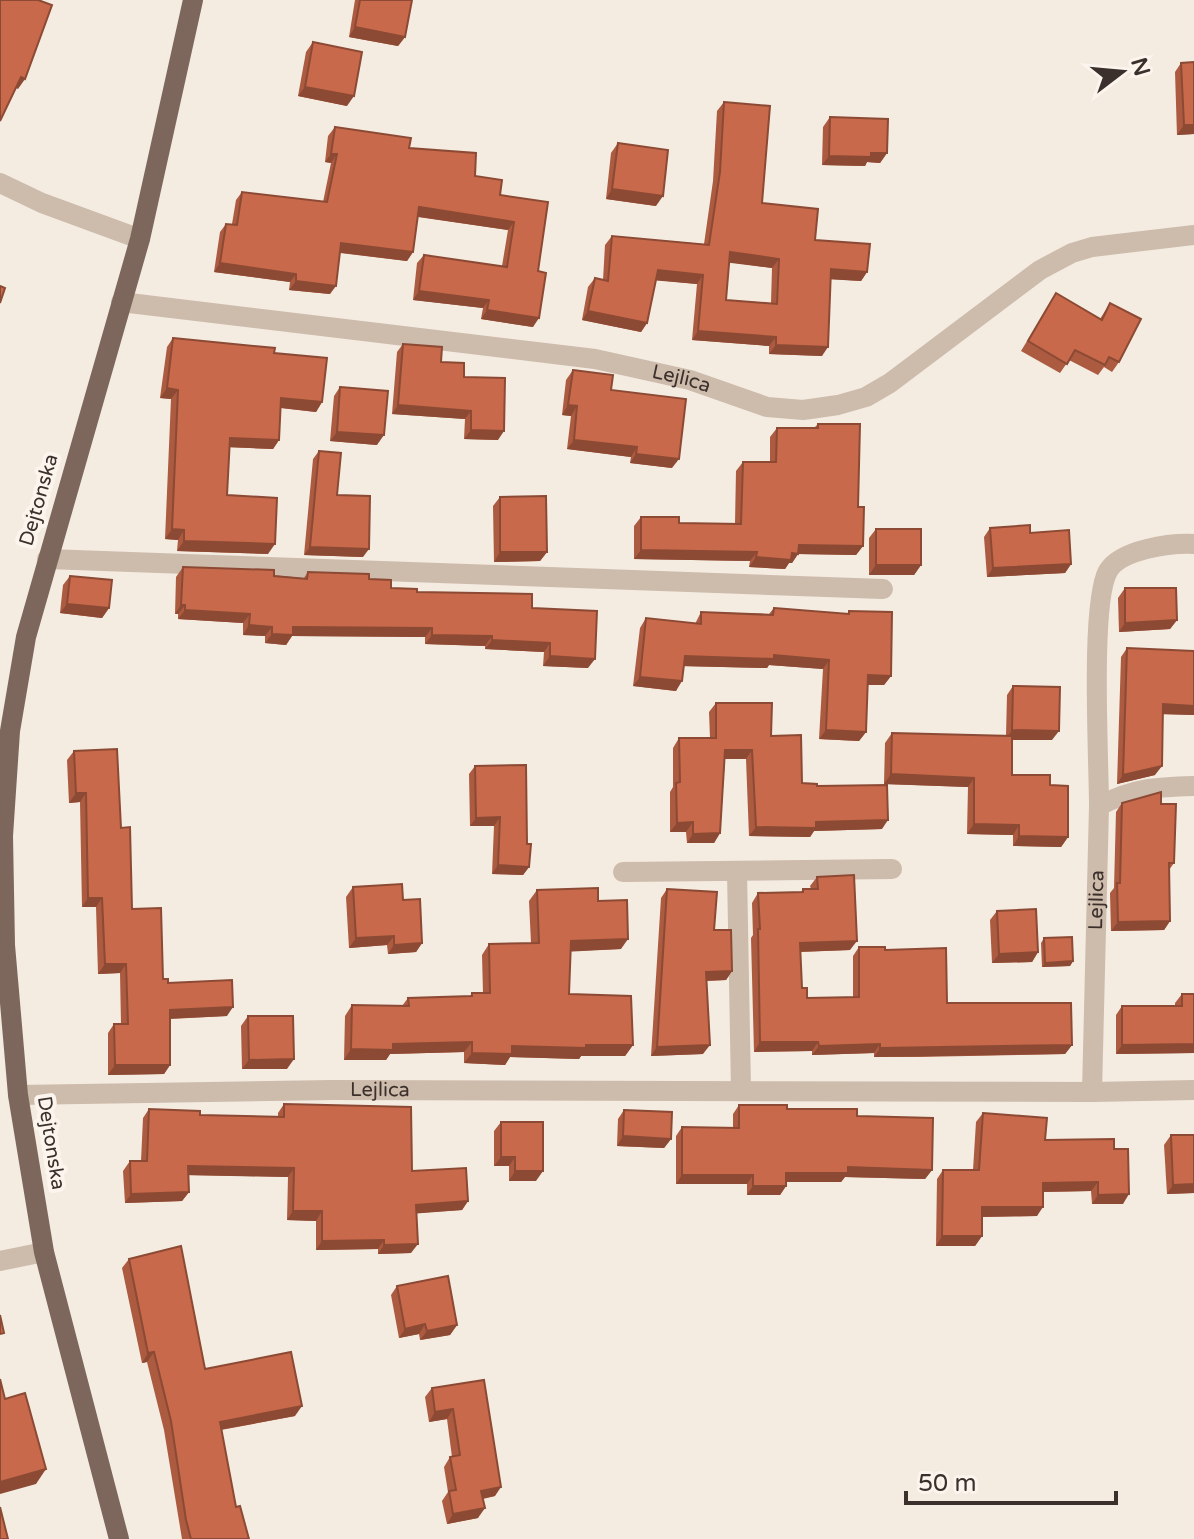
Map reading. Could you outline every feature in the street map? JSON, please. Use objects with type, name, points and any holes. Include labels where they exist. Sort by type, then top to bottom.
[{"type":"main road","name":"Dejtonska","points":[[119,1539],[44,1252],[18,1095],[5,945],[3,836],[10,731],[26,637],[140,239],[193,0]]},
{"type":"street","points":[[0,183],[42,203],[140,239]]},
{"type":"street","name":"Lejlica","points":[[121,302],[595,359],[690,380],[767,407],[803,410],[866,397],[890,383],[1040,270],[1072,253],[1092,247],[1194,235]]},
{"type":"street","name":"Lejlica","points":[[1092,1092],[1099,806],[1099,634],[1103,585],[1109,569],[1122,558],[1153,547],[1194,544]]},
{"type":"street","points":[[47,559],[883,589]]},
{"type":"street","points":[[1099,806],[1122,794],[1146,788],[1194,786]]},
{"type":"street","points":[[623,872],[892,869]]},
{"type":"street","points":[[737,871],[741,1090]]},
{"type":"street","name":"Lejlica","points":[[18,1095],[332,1090],[1194,1090]]},
{"type":"street","points":[[0,1261],[44,1252]]},
{"type":"building","points":[[0,0],[38,0],[52,5],[25,79],[21,77],[0,121]]},
{"type":"building","points":[[360,0],[412,0],[405,37],[355,27]]},
{"type":"building","points":[[313,42],[362,52],[354,96],[305,87]]},
{"type":"building","points":[[1194,62],[1194,125],[1184,125],[1181,63]]},
{"type":"building","points":[[724,102],[770,106],[762,203],[818,209],[815,240],[870,244],[867,272],[831,269],[828,347],[776,345],[776,337],[698,331],[703,275],[658,270],[647,323],[588,311],[595,278],[608,281],[612,236],[709,245],[720,172]],"holes":[[[730,252],[779,259],[777,304],[726,300]]]},
{"type":"building","points":[[830,117],[888,119],[887,153],[871,153],[871,157],[829,156]]},
{"type":"building","points":[[335,127],[411,138],[409,148],[476,153],[475,176],[502,180],[500,195],[548,202],[538,271],[546,273],[539,318],[487,310],[489,300],[419,291],[424,255],[507,267],[514,222],[419,207],[413,252],[341,243],[336,286],[296,281],[296,274],[220,263],[226,224],[237,225],[242,192],[327,202],[337,154],[331,154]]},
{"type":"building","points":[[618,143],[668,150],[663,196],[612,189]]},
{"type":"building","points":[[0,286],[5,288],[0,303]]},
{"type":"building","points":[[1056,293],[1102,320],[1110,303],[1141,319],[1119,362],[1109,357],[1105,365],[1075,350],[1067,364],[1028,341]]},
{"type":"building","points":[[173,338],[275,348],[274,353],[327,358],[322,402],[281,398],[279,440],[230,438],[227,495],[277,498],[275,544],[184,541],[184,530],[172,529],[178,390],[167,388]]},
{"type":"building","points":[[403,344],[442,347],[441,362],[464,363],[464,377],[505,378],[504,431],[471,430],[471,411],[398,405]]},
{"type":"building","points":[[573,370],[613,375],[611,390],[686,399],[679,459],[636,454],[637,447],[574,440],[577,406],[568,405]]},
{"type":"building","points":[[340,387],[388,391],[384,435],[337,432]]},
{"type":"building","points":[[818,424],[860,424],[858,507],[864,507],[863,546],[799,545],[798,554],[792,553],[791,560],[756,557],[757,552],[641,550],[641,517],[679,517],[679,523],[741,524],[743,462],[776,462],[777,428],[818,428]]},
{"type":"building","points":[[319,451],[341,453],[337,495],[370,496],[369,549],[310,547]]},
{"type":"building","points":[[546,496],[547,552],[500,552],[500,497]]},
{"type":"building","points":[[1030,525],[1030,533],[1069,530],[1071,564],[993,568],[990,528]]},
{"type":"building","points":[[876,529],[921,529],[921,565],[876,565]]},
{"type":"building","points":[[183,567],[274,570],[274,576],[307,579],[308,572],[369,574],[369,579],[391,580],[391,588],[417,589],[417,592],[532,594],[532,608],[597,611],[595,659],[550,656],[550,643],[492,640],[492,636],[432,635],[432,628],[293,627],[293,635],[272,634],[272,627],[249,625],[250,614],[185,610],[185,605],[181,605]]},
{"type":"building","points":[[70,576],[112,580],[109,608],[67,604]]},
{"type":"building","points":[[1125,588],[1176,588],[1177,620],[1125,623]]},
{"type":"building","points":[[774,608],[849,614],[849,611],[892,612],[891,676],[868,675],[866,732],[826,730],[829,660],[774,655],[774,659],[685,656],[682,681],[640,677],[646,618],[701,624],[701,612],[773,615]]},
{"type":"building","points":[[1127,648],[1194,651],[1194,706],[1163,704],[1162,766],[1123,775]]},
{"type":"building","points":[[1013,686],[1060,687],[1059,731],[1012,730]]},
{"type":"building","points":[[716,703],[772,703],[771,736],[801,735],[802,783],[817,786],[887,785],[888,820],[816,822],[816,828],[756,827],[752,750],[725,750],[720,833],[693,834],[693,822],[677,823],[679,738],[716,738]]},
{"type":"building","points":[[892,733],[1012,736],[1012,775],[1050,775],[1050,785],[1068,786],[1068,837],[1019,836],[1019,825],[974,824],[974,778],[891,774]]},
{"type":"building","points":[[117,749],[121,828],[130,827],[132,909],[161,908],[163,979],[168,979],[168,983],[232,980],[233,1007],[170,1010],[170,1065],[115,1065],[114,1024],[128,1024],[126,964],[105,964],[102,898],[88,898],[86,793],[76,793],[74,751]]},
{"type":"building","points":[[526,765],[527,844],[531,844],[529,867],[498,865],[500,817],[476,818],[475,766]]},
{"type":"building","points":[[1161,792],[1161,804],[1176,804],[1174,863],[1169,863],[1170,921],[1118,922],[1122,803]]},
{"type":"building","points":[[854,875],[857,941],[800,943],[802,988],[807,988],[807,998],[859,997],[859,947],[885,947],[885,950],[946,948],[947,1003],[1071,1003],[1072,1045],[880,1048],[880,1044],[819,1046],[818,1042],[760,1042],[758,893],[803,892],[803,889],[818,889],[817,877]]},
{"type":"building","points":[[402,884],[403,900],[420,899],[422,943],[394,945],[394,936],[356,938],[353,887]]},
{"type":"building","points":[[598,888],[598,901],[627,900],[628,939],[571,941],[569,994],[631,996],[633,1045],[586,1045],[586,1048],[512,1046],[512,1054],[472,1053],[472,1042],[393,1044],[393,1050],[351,1049],[352,1005],[409,1006],[408,998],[490,993],[489,944],[539,943],[537,890]]},
{"type":"building","points":[[667,889],[717,892],[714,930],[731,930],[732,971],[706,972],[710,1045],[657,1047]]},
{"type":"building","points":[[1036,909],[1038,952],[999,954],[997,911]]},
{"type":"building","points":[[1072,937],[1073,961],[1045,963],[1044,938]]},
{"type":"building","points":[[1182,994],[1194,994],[1194,1044],[1122,1045],[1122,1006],[1182,1006]]},
{"type":"building","points":[[248,1016],[293,1016],[294,1059],[249,1060]]},
{"type":"building","points":[[284,1104],[411,1107],[412,1171],[466,1168],[468,1201],[416,1205],[418,1244],[384,1245],[384,1240],[322,1241],[322,1211],[293,1211],[294,1168],[188,1166],[189,1192],[131,1194],[130,1161],[147,1161],[149,1109],[200,1111],[200,1115],[284,1117]]},
{"type":"building","points":[[739,1105],[857,1109],[857,1116],[933,1118],[932,1170],[848,1167],[848,1173],[786,1173],[786,1186],[753,1186],[753,1175],[682,1175],[682,1127],[739,1128]]},
{"type":"building","points":[[624,1110],[672,1112],[671,1139],[623,1136]]},
{"type":"building","points":[[983,1113],[1047,1118],[1045,1140],[1114,1139],[1114,1149],[1128,1149],[1129,1194],[1098,1195],[1098,1182],[1043,1183],[1043,1207],[982,1207],[982,1236],[942,1236],[943,1170],[979,1170]]},
{"type":"building","points":[[501,1122],[543,1122],[543,1171],[515,1171],[515,1157],[501,1157]]},
{"type":"building","points":[[1171,1135],[1194,1135],[1194,1184],[1173,1185]]},
{"type":"building","points":[[181,1246],[205,1369],[291,1352],[302,1406],[220,1422],[236,1507],[240,1506],[249,1539],[191,1539],[186,1520],[171,1421],[154,1352],[148,1353],[129,1259]]},
{"type":"building","points":[[448,1276],[457,1325],[427,1331],[425,1324],[405,1329],[397,1286]]},
{"type":"building","points":[[0,1379],[5,1399],[25,1393],[46,1469],[0,1482]]},
{"type":"building","points":[[484,1380],[501,1487],[481,1491],[485,1508],[453,1514],[449,1491],[456,1490],[450,1457],[460,1455],[453,1409],[435,1412],[432,1388]]},
{"type":"building","points":[[0,1507],[8,1539],[0,1539]]}]
